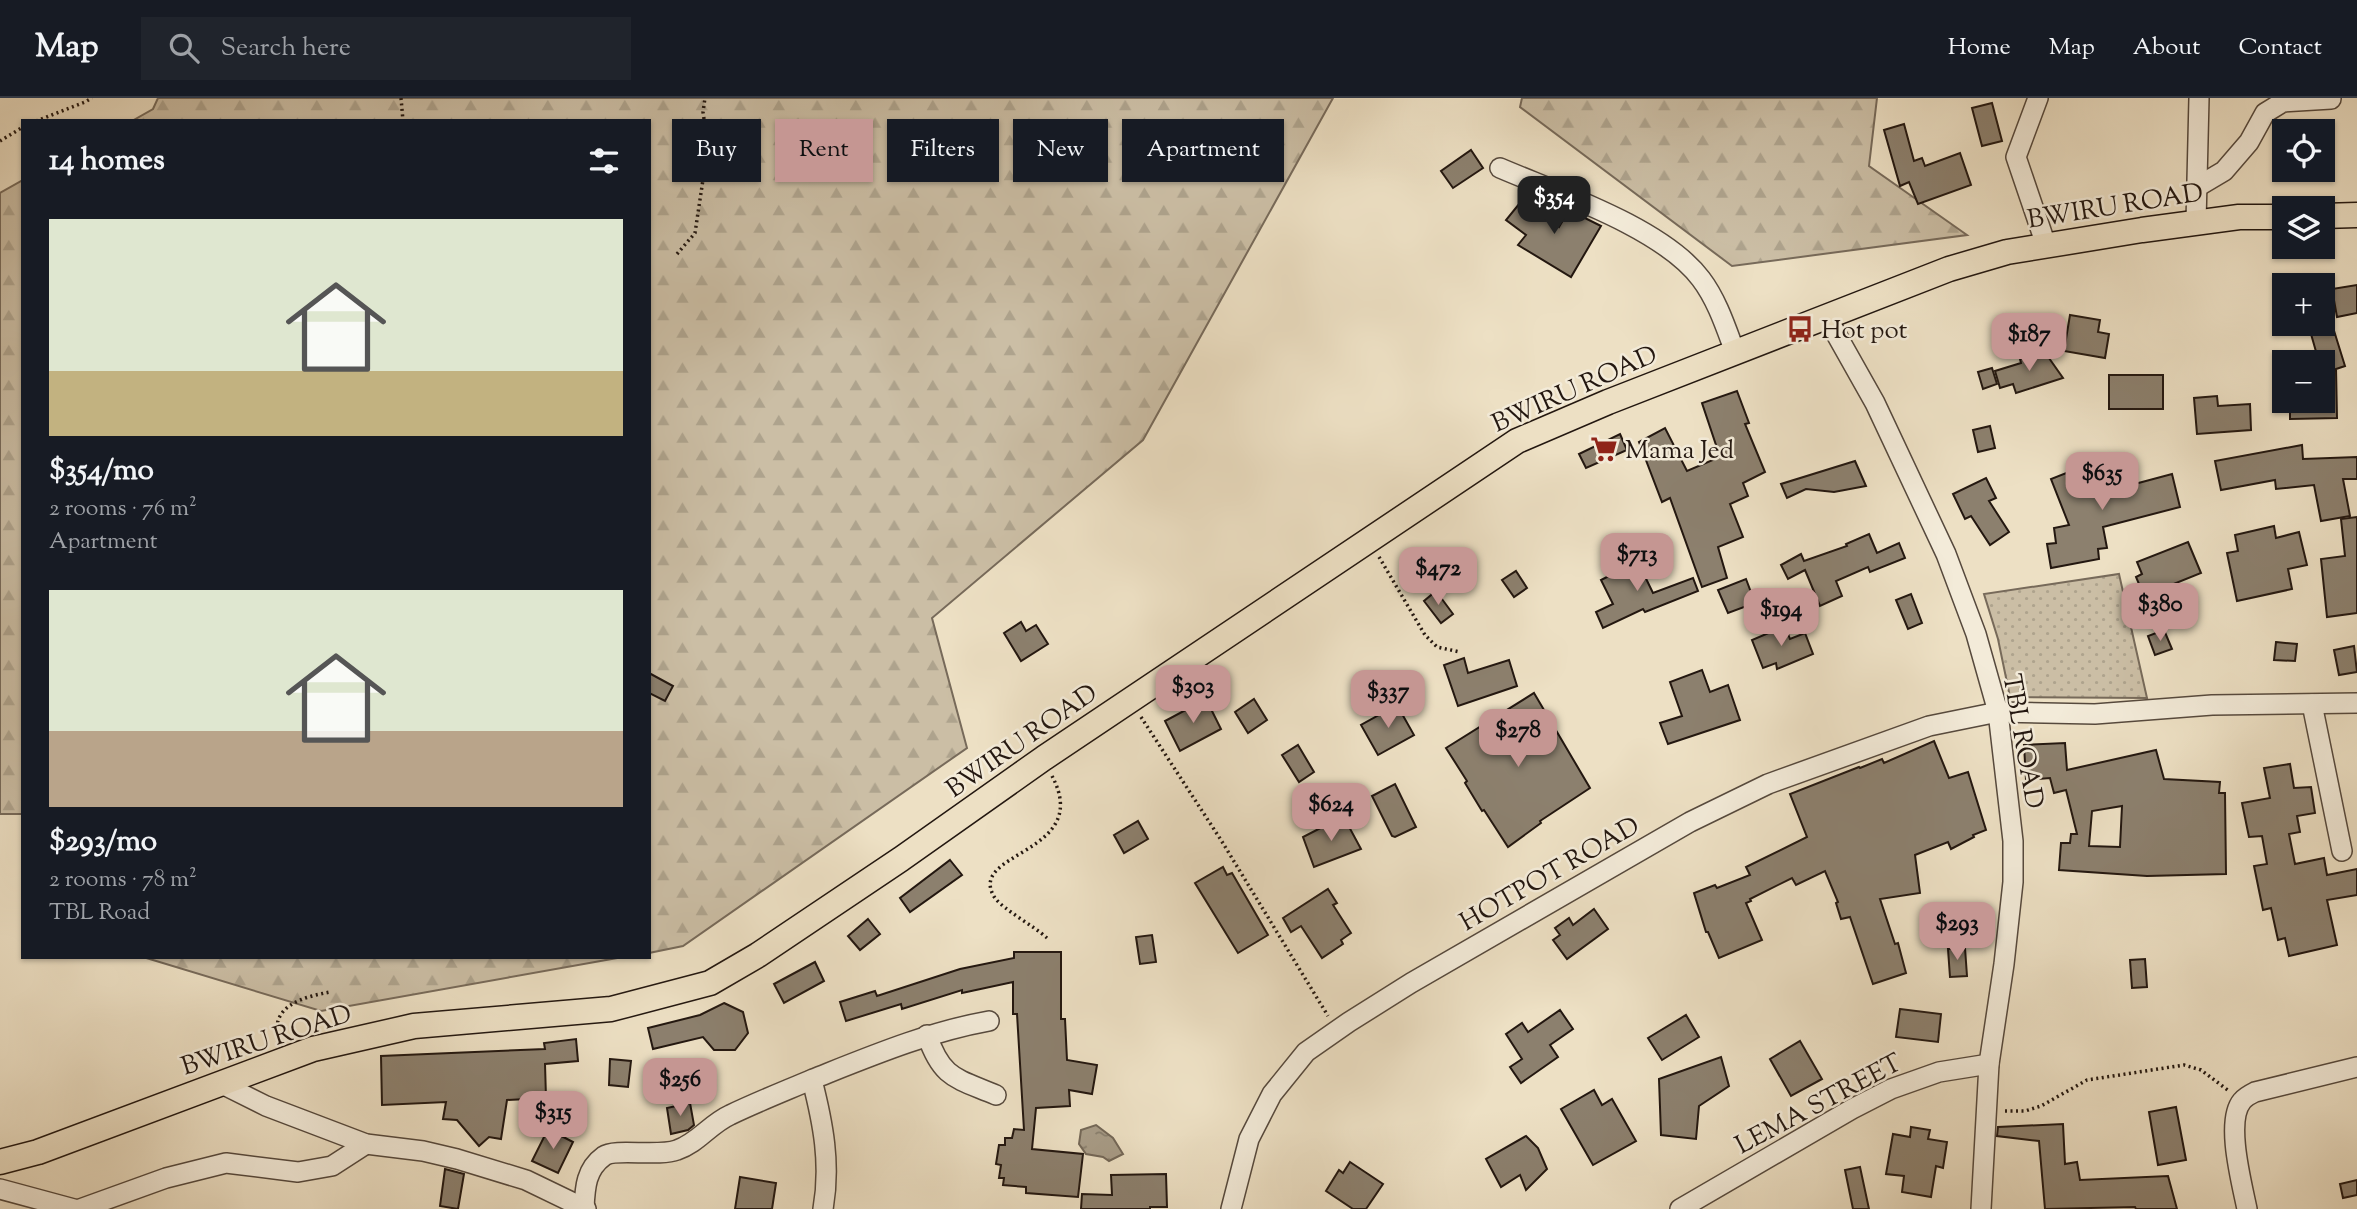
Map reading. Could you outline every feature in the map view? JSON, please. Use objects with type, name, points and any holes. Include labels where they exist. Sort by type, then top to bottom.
[{"type":"main road","points":[[2335,216],[2357,215]]},
{"type":"main road","name":"BWIRU ROAD","points":[[0,1162],[38,1152],[313,1049],[414,1026],[611,1009],[710,984],[891,866],[1044,758],[1517,441],[1608,402],[1949,268],[2007,252],[2046,245],[2196,222],[2272,216]]},
{"type":"street","points":[[2038,98],[2016,157],[2046,245]]},
{"type":"street","points":[[2196,222],[2199,98]]},
{"type":"street","points":[[2197,187],[2224,171],[2249,142],[2265,113],[2274,107],[2283,102],[2331,99]]},
{"type":"street","points":[[1500,168],[1623,222],[1655,239],[1682,259],[1702,279],[1735,352]]},
{"type":"street","name":"TBL ROAD","points":[[1826,316],[1875,403],[1946,554],[1976,634],[1998,712],[2013,841],[2013,882],[1989,1065],[1981,1209]]},
{"type":"street","name":"HOTPOT ROAD","points":[[1231,1209],[1249,1139],[1272,1094],[1306,1052],[1411,983],[1690,822],[1768,784],[1929,726],[1998,712],[2095,714],[2212,705],[2357,703]]},
{"type":"street","points":[[2312,704],[2342,851]]},
{"type":"street","points":[[220,1083],[266,1106],[366,1144],[423,1151],[457,1159],[526,1180],[585,1208],[585,1181],[595,1163],[608,1153],[660,1155],[677,1150],[696,1142],[726,1117],[845,1065],[927,1035],[989,1021]]},
{"type":"street","points":[[927,1035],[935,1058],[944,1070],[996,1095]]},
{"type":"street","name":"LEMA STREET","points":[[1680,1209],[1852,1109],[1891,1090],[1939,1072],[1989,1065]]},
{"type":"street","points":[[2247,1209],[2236,1149],[2235,1121],[2241,1101],[2255,1092],[2357,1067]]},
{"type":"street","points":[[811,1080],[824,1127],[826,1159],[823,1209]]},
{"type":"street","points":[[80,1209],[166,1178],[226,1163],[298,1172],[332,1166],[366,1144]]},
{"type":"street","points":[[0,1189],[75,1209]]},
{"type":"path","points":[[41,119],[92,98]]},
{"type":"path","points":[[401,98],[404,119]]},
{"type":"path","points":[[677,254],[695,233],[708,146],[703,112],[705,98]]},
{"type":"path","points":[[0,141],[21,128]]},
{"type":"path","points":[[1371,540],[1387,574],[1425,635],[1437,647],[1460,652]]},
{"type":"path","points":[[1130,700],[1221,840],[1337,1030]]},
{"type":"path","points":[[1044,758],[1061,798],[1056,824],[1028,851],[994,870],[991,891],[998,902],[1047,938]]},
{"type":"path","points":[[282,1060],[276,1032],[277,1020],[281,1014],[302,998],[330,992]]},
{"type":"path","points":[[1986,1111],[2025,1111],[2041,1106],[2087,1080],[2184,1065],[2201,1070],[2241,1101]]},
{"type":"green space","points":[[158,98],[1333,98],[1143,440],[932,618],[967,748],[683,946],[651,953],[651,119],[136,119],[153,109]]},
{"type":"green space","points":[[1522,98],[1877,98],[1869,166],[1967,235],[1732,266],[1520,107]]},
{"type":"green space","points":[[21,181],[21,814],[0,814],[0,193]]},
{"type":"green space","points":[[2119,574],[2147,698],[2010,697],[1998,639],[1984,594]]},
{"type":"green space","points":[[150,959],[612,959],[321,1011]]},
{"type":"water","points":[[1096,1125],[1113,1138],[1123,1154],[1109,1161],[1086,1154],[1079,1144],[1081,1130]]},
{"type":"building","points":[[1992,103],[2002,141],[1982,146],[1972,108]]},
{"type":"building","points":[[1904,124],[1914,161],[1922,158],[1925,166],[1960,153],[1971,185],[1918,204],[1909,182],[1900,186],[1884,130]]},
{"type":"building","points":[[1471,150],[1483,168],[1453,188],[1441,171]]},
{"type":"building","points":[[1524,198],[1559,227],[1569,210],[1601,226],[1571,277],[1518,245],[1526,235],[1506,220]]},
{"type":"building","points":[[2357,285],[2357,313],[2337,317],[2335,289]]},
{"type":"building","points":[[2070,315],[2100,320],[2098,332],[2109,334],[2105,358],[2064,351]]},
{"type":"building","points":[[2335,334],[2345,366],[2336,369],[2337,418],[2290,419],[2290,413],[2335,413],[2335,350],[2316,350],[2312,336],[2335,336]]},
{"type":"building","points":[[2044,351],[2063,378],[2016,393],[2013,384],[2000,388],[1995,371],[2021,363],[2020,359]]},
{"type":"building","points":[[1992,368],[1997,384],[1983,389],[1978,372]]},
{"type":"building","points":[[2109,375],[2163,375],[2163,409],[2109,409]]},
{"type":"building","points":[[1737,391],[1749,423],[1745,424],[1765,472],[1743,483],[1748,496],[1730,504],[1743,537],[1718,547],[1727,578],[1702,587],[1670,498],[1662,502],[1639,442],[1665,428],[1687,471],[1720,457],[1702,403]]},
{"type":"building","points":[[2217,396],[2218,406],[2250,404],[2251,430],[2197,434],[2194,398]]},
{"type":"building","points":[[1990,426],[1995,448],[1978,452],[1973,430]]},
{"type":"building","points":[[1620,434],[1627,450],[1586,468],[1579,454]]},
{"type":"building","points":[[2302,445],[2303,459],[2357,457],[2357,479],[2343,479],[2350,516],[2321,521],[2314,485],[2276,489],[2275,480],[2221,490],[2215,461]]},
{"type":"building","points":[[1855,461],[1866,486],[1834,492],[1806,489],[1787,498],[1781,484]]},
{"type":"building","points":[[2089,464],[2101,493],[2172,474],[2180,507],[2103,527],[2107,548],[2098,549],[2099,559],[2051,568],[2047,544],[2056,543],[2054,528],[2069,525],[2051,479]]},
{"type":"building","points":[[1986,478],[1996,498],[1989,501],[2009,532],[1990,545],[1971,516],[1965,519],[1953,494]]},
{"type":"building","points":[[2357,517],[2357,613],[2327,617],[2321,559],[2345,556],[2341,519]]},
{"type":"building","points":[[2274,526],[2276,538],[2299,532],[2307,565],[2288,569],[2292,589],[2237,601],[2227,553],[2238,551],[2235,535]]},
{"type":"building","points":[[1869,534],[1877,553],[1899,543],[1905,558],[1870,572],[1868,567],[1836,581],[1842,596],[1820,606],[1805,570],[1788,579],[1781,565],[1801,554],[1804,561],[1847,546],[1846,544]]},
{"type":"building","points":[[2188,542],[2201,573],[2144,596],[2136,577],[2142,574],[2137,562]]},
{"type":"building","points":[[1634,554],[1653,593],[1693,578],[1698,591],[1645,612],[1643,609],[1603,628],[1596,612],[1613,604],[1601,580],[1621,570],[1617,562]]},
{"type":"building","points":[[1516,571],[1527,588],[1514,597],[1502,580]]},
{"type":"building","points":[[1746,579],[1755,603],[1728,613],[1718,590]]},
{"type":"building","points":[[1436,591],[1453,614],[1441,623],[1424,601]]},
{"type":"building","points":[[1911,594],[1922,623],[1908,629],[1896,600]]},
{"type":"building","points":[[1021,622],[1026,631],[1036,625],[1048,644],[1021,661],[1004,633]]},
{"type":"building","points":[[1785,626],[1790,639],[1805,633],[1813,654],[1777,669],[1776,663],[1763,668],[1752,640]]},
{"type":"building","points":[[2164,630],[2172,649],[2155,655],[2148,636]]},
{"type":"building","points":[[2276,642],[2297,644],[2295,661],[2274,660]]},
{"type":"building","points":[[2354,646],[2357,672],[2339,675],[2334,650]]},
{"type":"building","points":[[1464,658],[1468,673],[1509,660],[1517,686],[1458,706],[1444,665]]},
{"type":"building","points":[[1702,670],[1710,692],[1728,685],[1740,720],[1668,744],[1660,723],[1682,716],[1670,682]]},
{"type":"building","points":[[651,674],[673,686],[665,701],[651,694]]},
{"type":"building","points":[[1534,693],[1590,788],[1540,821],[1541,823],[1508,847],[1484,810],[1482,811],[1446,748]]},
{"type":"building","points":[[1206,699],[1221,729],[1180,751],[1165,721]]},
{"type":"building","points":[[1254,699],[1267,720],[1248,733],[1235,712]]},
{"type":"building","points":[[1397,705],[1414,735],[1378,755],[1361,725]]},
{"type":"building","points":[[1934,741],[1949,778],[1968,772],[1986,830],[1951,849],[1948,842],[1915,855],[1920,893],[1880,899],[1895,944],[1898,943],[1906,973],[1873,984],[1850,917],[1841,919],[1836,903],[1838,902],[1825,871],[1796,885],[1792,878],[1750,899],[1751,901],[1746,903],[1762,940],[1719,958],[1706,932],[1694,893],[1715,885],[1717,888],[1750,875],[1746,867],[1807,837],[1790,794],[1882,759],[1884,763]]},
{"type":"building","points":[[2065,743],[2067,770],[2156,750],[2164,779],[2220,782],[2219,793],[2225,793],[2226,874],[2147,876],[2059,870],[2061,843],[2070,843],[2071,834],[2077,834],[2066,790],[2054,793],[2050,778],[2026,780],[2024,745]],"holes":[[[2122,806],[2120,847],[2089,846],[2092,811]]]},
{"type":"building","points":[[1298,745],[1314,772],[1299,782],[1282,755]]},
{"type":"building","points":[[2290,764],[2294,788],[2311,787],[2315,813],[2297,816],[2300,832],[2289,834],[2295,864],[2324,858],[2327,875],[2357,869],[2357,895],[2327,900],[2337,945],[2289,956],[2285,938],[2278,940],[2271,908],[2263,910],[2254,866],[2267,864],[2262,836],[2249,837],[2242,803],[2270,798],[2264,768]]},
{"type":"building","points":[[1395,784],[1416,827],[1395,837],[1392,836],[1372,796]]},
{"type":"building","points":[[1336,820],[1340,824],[1347,823],[1361,849],[1314,867],[1303,837]]},
{"type":"building","points":[[1138,821],[1148,839],[1124,853],[1114,835]]},
{"type":"building","points":[[950,860],[962,875],[910,912],[900,898]]},
{"type":"building","points":[[1223,867],[1227,875],[1232,873],[1268,935],[1238,953],[1195,883]]},
{"type":"building","points":[[1328,889],[1337,903],[1333,905],[1351,933],[1341,940],[1343,944],[1322,958],[1301,926],[1291,932],[1283,918]]},
{"type":"building","points":[[1594,909],[1608,929],[1567,959],[1553,940],[1560,935],[1555,928],[1569,918],[1573,925]]},
{"type":"building","points":[[868,919],[880,934],[860,950],[848,936]]},
{"type":"building","points":[[1152,935],[1156,962],[1140,964],[1136,937]]},
{"type":"building","points":[[1965,948],[1967,976],[1950,977],[1948,949]]},
{"type":"building","points":[[1014,952],[1061,952],[1061,1019],[1065,1019],[1067,1060],[1097,1065],[1092,1094],[1069,1090],[1070,1106],[1036,1108],[1032,1149],[1083,1154],[1078,1197],[1026,1193],[1026,1187],[1003,1185],[1004,1178],[999,1178],[1001,1165],[996,1164],[999,1145],[1005,1145],[1005,1138],[1012,1138],[1014,1129],[1024,1130],[1017,1014],[1013,1014],[1013,982],[962,993],[962,990],[902,1009],[901,1004],[846,1021],[840,1002],[875,991],[877,996],[960,969],[1014,958]]},
{"type":"building","points":[[2145,959],[2147,987],[2132,988],[2130,960]]},
{"type":"building","points":[[815,962],[824,981],[784,1003],[774,984]]},
{"type":"building","points":[[724,1003],[743,1012],[748,1033],[735,1050],[714,1050],[703,1037],[653,1049],[648,1028],[700,1015]]},
{"type":"building","points":[[1900,1009],[1941,1014],[1938,1042],[1896,1037]]},
{"type":"building","points":[[1560,1010],[1573,1029],[1550,1045],[1558,1057],[1521,1083],[1510,1067],[1522,1059],[1506,1034],[1522,1023],[1528,1032]]},
{"type":"building","points":[[1686,1015],[1699,1037],[1662,1060],[1648,1038]]},
{"type":"building","points":[[576,1039],[578,1061],[545,1064],[546,1098],[507,1100],[501,1139],[489,1137],[479,1146],[457,1120],[443,1119],[446,1102],[382,1105],[381,1056],[545,1049],[544,1043]]},
{"type":"building","points":[[1800,1041],[1822,1079],[1791,1096],[1770,1059]]},
{"type":"building","points":[[1721,1057],[1729,1086],[1699,1106],[1696,1139],[1661,1135],[1659,1079]]},
{"type":"building","points":[[610,1059],[631,1061],[628,1087],[609,1085]]},
{"type":"building","points":[[1594,1090],[1602,1105],[1612,1099],[1636,1141],[1593,1165],[1561,1109]]},
{"type":"building","points":[[690,1103],[694,1125],[688,1130],[671,1134],[667,1108]]},
{"type":"building","points":[[2176,1107],[2186,1160],[2158,1165],[2149,1112]]},
{"type":"building","points":[[2063,1124],[2065,1164],[2077,1162],[2080,1180],[2168,1176],[2177,1209],[2045,1209],[2039,1141],[1997,1136],[1998,1127]]},
{"type":"building","points":[[1911,1127],[1930,1130],[1928,1139],[1947,1142],[1943,1168],[1936,1166],[1931,1197],[1902,1192],[1904,1176],[1886,1174],[1893,1134],[1910,1137]]},
{"type":"building","points":[[548,1129],[573,1142],[558,1173],[532,1161]]},
{"type":"building","points":[[1526,1136],[1538,1148],[1547,1169],[1526,1190],[1520,1175],[1501,1187],[1486,1159]]},
{"type":"building","points":[[1350,1162],[1383,1184],[1366,1209],[1353,1209],[1326,1191],[1339,1170],[1343,1173]]},
{"type":"building","points":[[1860,1167],[1869,1209],[1853,1209],[1845,1170]]},
{"type":"building","points":[[445,1169],[464,1174],[458,1209],[440,1206]]},
{"type":"building","points":[[1166,1174],[1167,1207],[1081,1209],[1082,1194],[1112,1195],[1111,1175]]},
{"type":"building","points":[[740,1177],[776,1183],[772,1209],[735,1209]]},
{"type":"building","points":[[2357,1180],[2357,1195],[2343,1198],[2340,1184]]},
{"type":"place","name":"Hot pot","points":[[1800,329]]},
{"type":"place","name":"Mama Jed","points":[[1604,449]]}]
